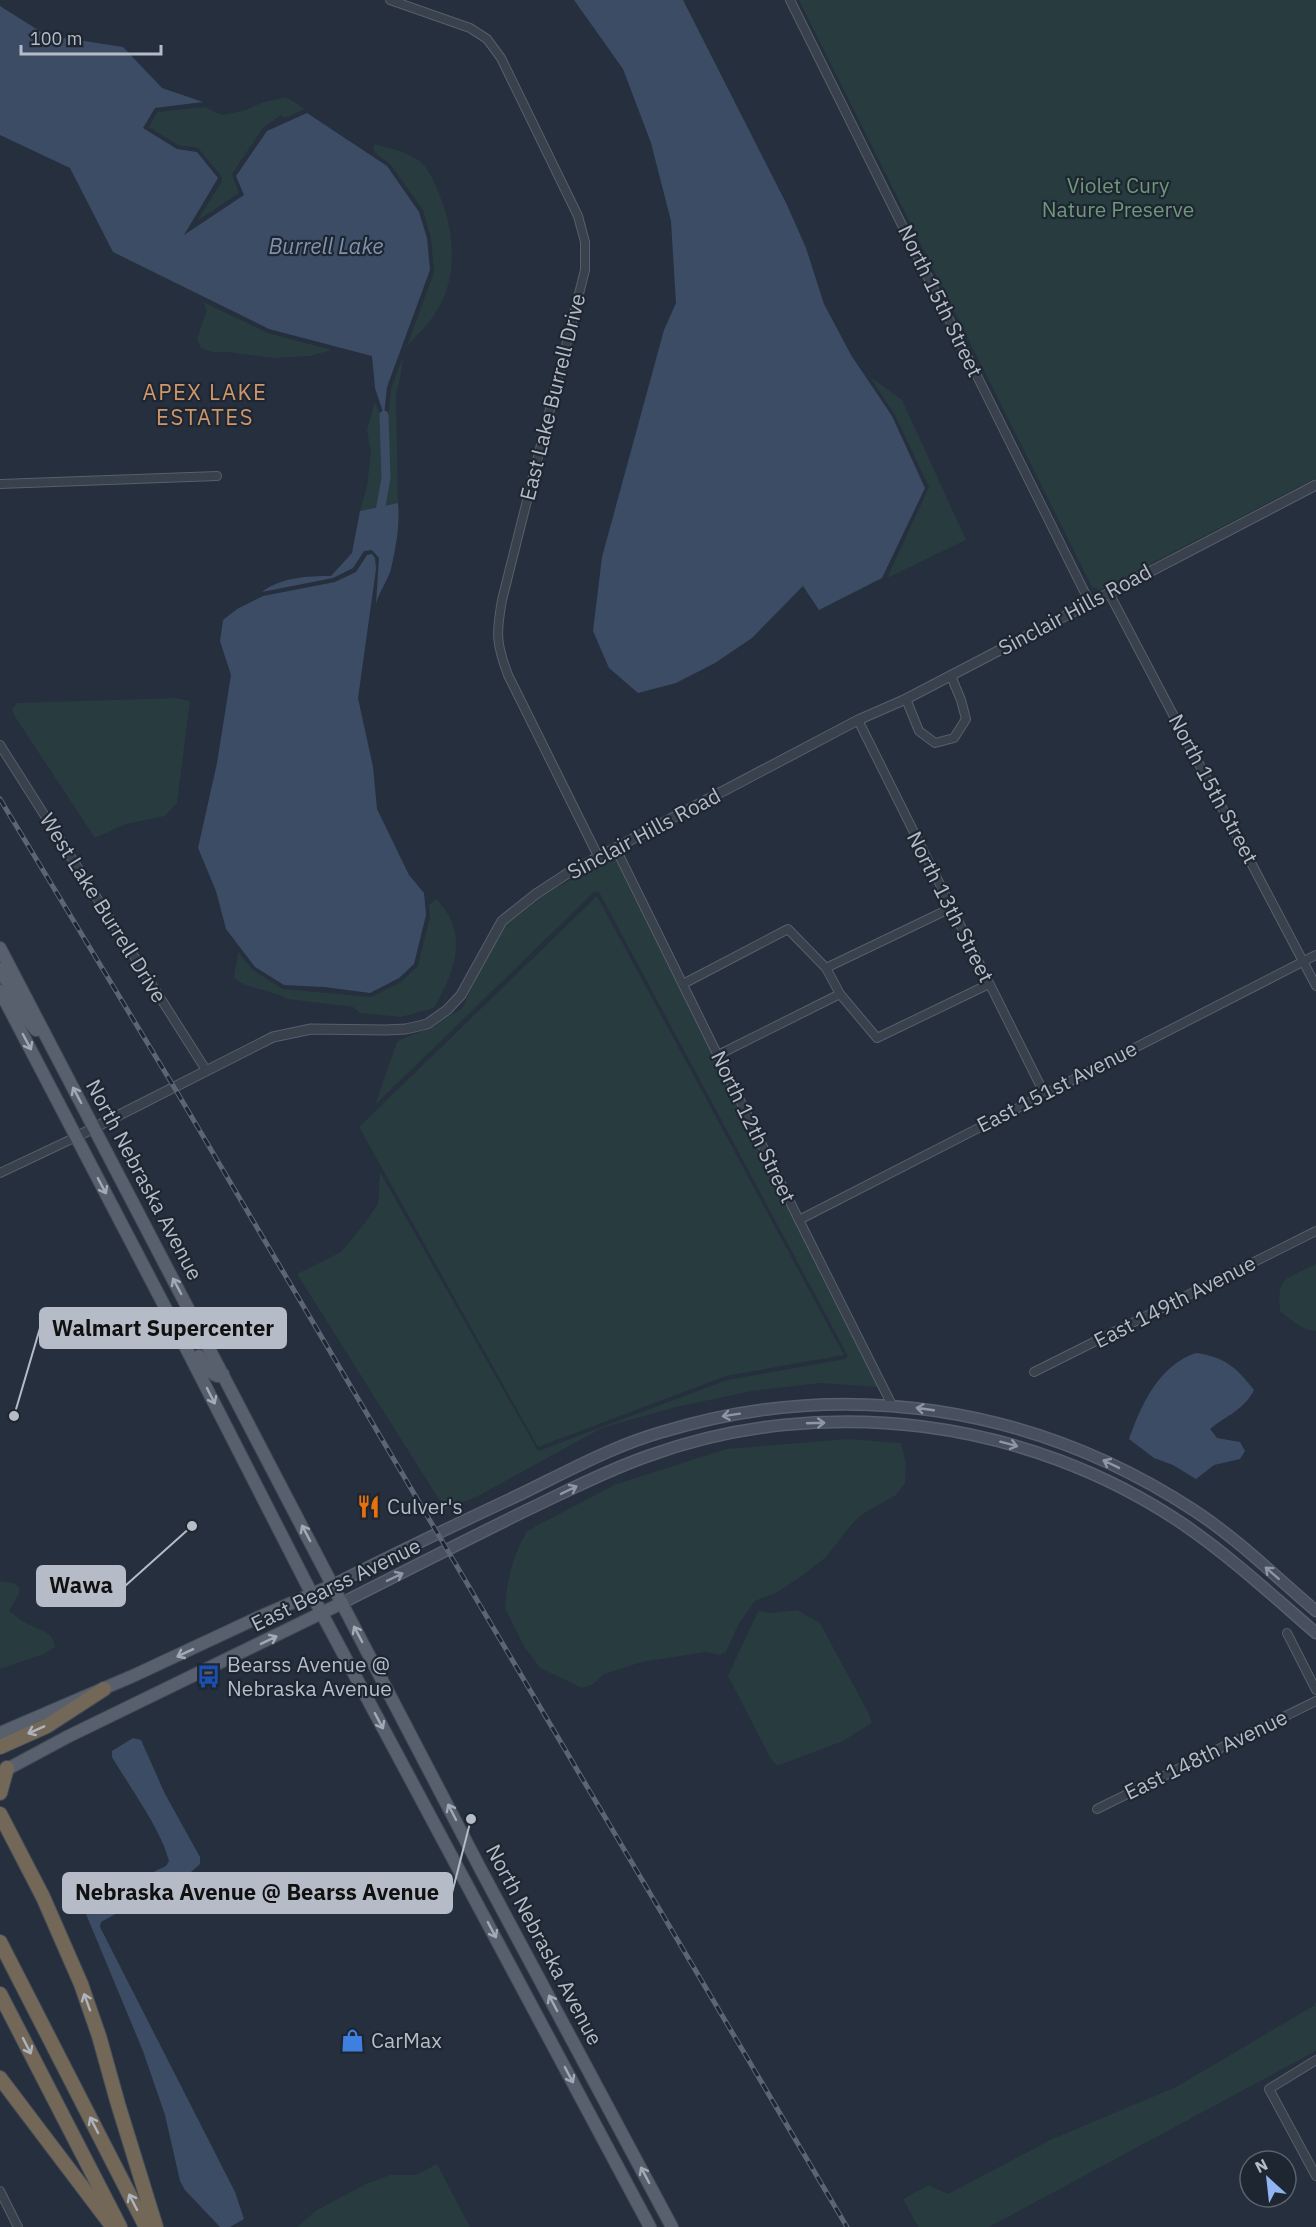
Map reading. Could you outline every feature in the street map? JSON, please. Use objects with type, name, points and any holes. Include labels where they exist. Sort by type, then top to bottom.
[{"type":"highway","points":[[0,1747],[47,1726],[104,1689]]},
{"type":"highway","points":[[0,1793],[4,1770]]},
{"type":"highway","points":[[0,1812],[43,1897],[81,1984],[99,2036],[156,2227]]},
{"type":"highway","points":[[0,1942],[146,2227]]},
{"type":"highway","points":[[0,1994],[120,2227]]},
{"type":"highway","points":[[0,2078],[113,2227]]},
{"type":"main road","name":"North Nebraska Avenue","points":[[0,948],[482,1870],[672,2227]]},
{"type":"main road","points":[[0,969],[26,1017],[36,1030],[45,1035]]},
{"type":"main road","name":"North Nebraska Avenue","points":[[0,991],[165,1307],[312,1596],[650,2227]]},
{"type":"main road","points":[[165,1307],[179,1316],[206,1368],[217,1376],[223,1374]]},
{"type":"main road","name":"East Bearss Avenue","points":[[0,1732],[104,1689],[257,1618],[312,1596],[608,1452],[660,1432],[718,1417],[780,1407],[837,1404],[892,1405],[958,1414],[1039,1435],[1106,1461],[1155,1486],[1198,1512],[1316,1611]]},
{"type":"main road","name":"East Bearss Avenue","points":[[4,1770],[574,1487],[651,1454],[770,1426],[839,1422],[900,1423],[1012,1444],[1099,1477],[1149,1503],[1192,1531],[1247,1573],[1316,1633]]},
{"type":"main road","points":[[464,1879],[482,1870]]},
{"type":"street","name":"East Lake Burrell Drive","points":[[390,0],[470,28],[487,39],[501,58],[578,216],[585,242],[585,270],[496,630],[500,652],[508,675],[599,858]]},
{"type":"street","name":"North 15th Street","points":[[790,0],[1090,603]]},
{"type":"street","points":[[0,484],[217,476]]},
{"type":"street","name":"Sinclair Hills Road","points":[[0,1173],[273,1037],[311,1029],[406,1029],[427,1024],[447,1010],[461,995],[502,921],[536,894],[568,873],[858,720],[906,699],[1316,486]]},
{"type":"street","name":"North 15th Street","points":[[1109,593],[1316,986]]},
{"type":"street","points":[[906,699],[919,731],[935,743],[954,738],[966,719],[951,676]]},
{"type":"street","name":"North 13th Street","points":[[858,720],[1044,1093]]},
{"type":"street","name":"West Lake Burrell Drive","points":[[0,745],[206,1070]]},
{"type":"street","name":"North 12th Street","points":[[616,849],[892,1405]]},
{"type":"street","points":[[826,968],[951,908]]},
{"type":"street","points":[[683,984],[788,929],[826,968],[840,994],[877,1038],[989,984]]},
{"type":"street","name":"East 151st Avenue","points":[[799,1220],[1316,955]]},
{"type":"street","points":[[718,1055],[840,994]]},
{"type":"street","name":"East 149th Avenue","points":[[1034,1372],[1316,1231]]},
{"type":"street","points":[[1287,1633],[1316,1690]]},
{"type":"street","name":"East 148th Avenue","points":[[1097,1809],[1316,1701]]},
{"type":"street","points":[[1316,2061],[1269,2089],[1313,2163],[1316,2176]]},
{"type":"street","points":[[596,2126],[614,2117]]},
{"type":"street","points":[[0,2191],[18,2227]]},
{"type":"green space","name":"Violet Cury Nature Preserve","points":[[799,0],[1316,0],[1316,478],[1100,590],[1092,587]]},
{"type":"green space","points":[[286,97],[305,109],[285,118],[281,115],[263,128],[232,174],[239,193],[197,221],[222,181],[222,177],[198,148],[178,145],[149,127],[157,112],[205,107],[222,115],[243,111],[264,102]]},
{"type":"green space","points":[[375,144],[407,154],[422,164],[437,188],[450,229],[452,260],[446,290],[432,318],[407,346],[434,272],[431,238],[423,210],[390,164],[376,154],[373,148]]},
{"type":"green space","points":[[203,302],[268,333],[332,350],[310,356],[274,358],[213,352],[201,348],[197,339],[207,310]]},
{"type":"green space","points":[[403,356],[396,394],[398,503],[360,511],[367,486],[371,453],[367,430],[375,402],[382,418],[388,417],[391,389]]},
{"type":"green space","points":[[870,377],[902,400],[966,540],[887,578],[929,487],[895,415]]},
{"type":"green space","points":[[176,698],[190,701],[177,803],[165,816],[126,824],[95,838],[12,709],[17,703]]},
{"type":"green space","points":[[614,856],[878,1387],[820,1383],[752,1391],[676,1407],[602,1428],[478,1496],[445,1509],[297,1274],[341,1252],[364,1224],[378,1204],[380,1172],[538,1451],[727,1380],[845,1359],[848,1356],[599,892],[594,892],[375,1105],[397,1042],[432,1027],[462,1009],[506,925],[547,893]]},
{"type":"green space","points":[[597,896],[844,1355],[726,1376],[538,1447],[359,1127]]},
{"type":"green space","points":[[436,899],[447,912],[453,925],[456,952],[448,980],[434,1008],[401,1017],[360,1013],[353,1007],[287,999],[246,985],[234,978],[238,952],[253,970],[283,989],[371,997],[401,982],[418,966],[430,917],[429,905]]},
{"type":"green space","points":[[1316,1264],[1316,1331],[1302,1327],[1280,1311],[1279,1299],[1280,1290],[1286,1279]]},
{"type":"green space","points":[[848,1439],[901,1443],[906,1464],[905,1483],[896,1495],[864,1513],[852,1524],[825,1558],[776,1593],[755,1601],[738,1625],[726,1652],[720,1655],[705,1652],[642,1662],[604,1674],[593,1684],[582,1688],[540,1668],[525,1648],[505,1608],[512,1565],[527,1531],[614,1485],[726,1449]]},
{"type":"green space","points":[[0,1581],[13,1583],[19,1587],[19,1594],[9,1611],[24,1622],[48,1634],[54,1641],[55,1647],[44,1654],[0,1669]]},
{"type":"green space","points":[[797,1610],[820,1623],[872,1723],[843,1741],[777,1766],[771,1759],[728,1676],[758,1611],[772,1613]]},
{"type":"green space","points":[[1315,2003],[1316,2051],[989,2227],[918,2227],[903,2199],[929,2185],[948,2194],[1050,2140],[1176,2087]]},
{"type":"green space","points":[[437,2164],[470,2227],[297,2227],[317,2210],[366,2184],[390,2175],[416,2175]]},
{"type":"water","points":[[574,0],[683,0],[787,205],[806,248],[824,304],[851,355],[892,416],[925,488],[882,578],[819,610],[803,586],[752,638],[715,663],[676,683],[638,693],[609,668],[593,631],[602,557],[664,330],[676,303],[671,221],[651,143],[623,69]]},
{"type":"water","name":"Burrell Lake","points":[[0,6],[46,35],[123,47],[162,88],[203,102],[155,108],[143,128],[177,149],[197,152],[218,178],[184,235],[244,195],[236,176],[267,131],[307,113],[387,166],[419,212],[427,238],[430,270],[387,387],[384,415],[375,388],[372,356],[269,329],[113,252],[70,168],[0,135]]},
{"type":"water","points":[[398,503],[398,528],[393,561],[376,604],[379,558],[372,550],[364,551],[353,568],[333,578],[262,592],[286,580],[331,576],[352,553],[360,511]]},
{"type":"water","points":[[372,554],[375,558],[376,569],[358,698],[373,767],[377,809],[409,875],[424,893],[426,915],[414,964],[399,978],[370,993],[284,985],[255,967],[226,929],[216,891],[198,848],[217,763],[231,675],[220,641],[223,620],[237,609],[263,596],[335,582],[356,572],[367,555]]},
{"type":"water","points":[[1196,1353],[1215,1357],[1229,1364],[1254,1390],[1246,1402],[1210,1429],[1217,1438],[1240,1442],[1245,1451],[1240,1459],[1214,1465],[1196,1479],[1173,1465],[1154,1458],[1129,1439],[1139,1413],[1153,1388],[1172,1367]]},
{"type":"water","points":[[133,1738],[141,1740],[165,1794],[200,1857],[200,1864],[191,1872],[101,1922],[100,1927],[235,2192],[244,2219],[230,2227],[220,2227],[185,2190],[180,2181],[165,2115],[143,2051],[86,1914],[92,1901],[166,1866],[169,1861],[152,1822],[112,1757],[112,1751]]},
{"type":"waterway","points":[[379,517],[386,478],[384,415]]},
{"type":"railway","points":[[0,799],[174,1087],[847,2227]]},
{"type":"place","name":"Walmart Supercenter","points":[[14,1416]]},
{"type":"place","name":"Culver's","points":[[369,1507]]},
{"type":"place","name":"Wawa","points":[[192,1526]]},
{"type":"place","name":"Bearss Avenue @ Nebraska Avenue","points":[[209,1677]]},
{"type":"place","name":"Nebraska Avenue @ Bearss Avenue","points":[[471,1819]]},
{"type":"place","name":"CarMax","points":[[353,2041]]},
{"type":"district","name":"APEX LAKE ESTATES","points":[[205,404]]}]
